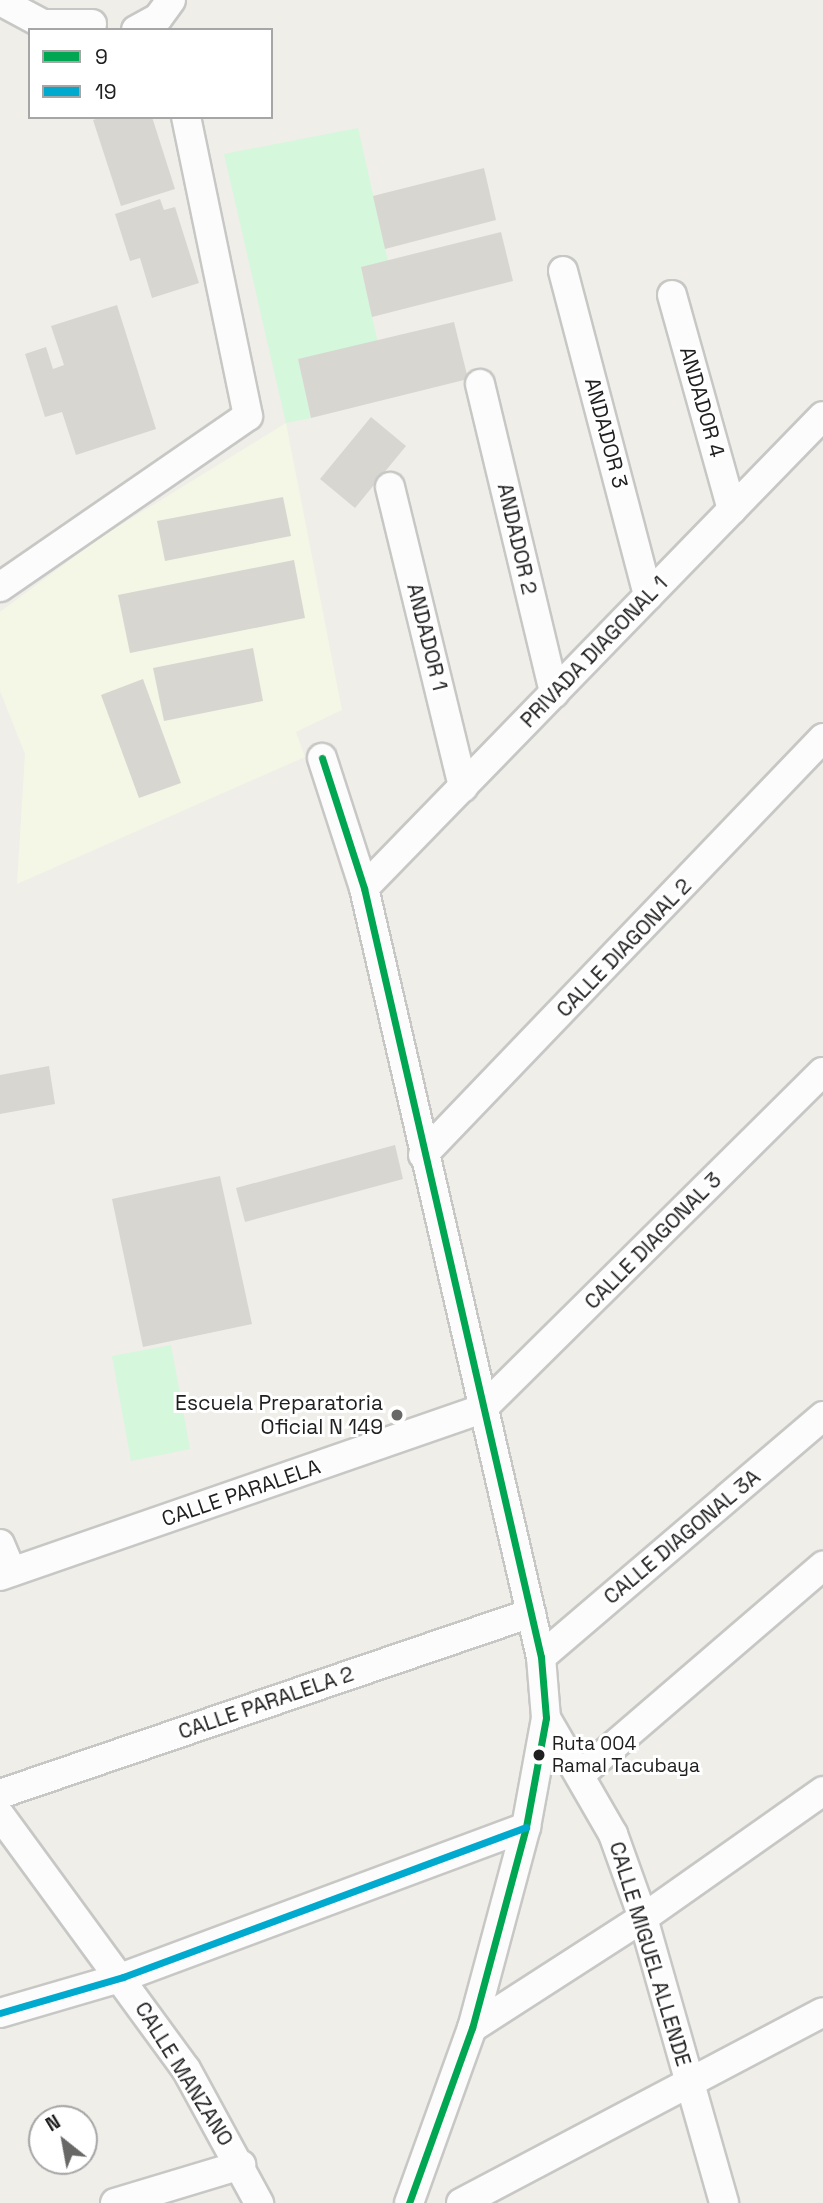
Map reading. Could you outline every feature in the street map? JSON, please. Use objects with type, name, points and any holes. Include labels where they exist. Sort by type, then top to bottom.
[{"type":"street","points":[[72,0],[98,27]]},
{"type":"street","points":[[0,1],[43,24],[98,27]]},
{"type":"street","points":[[1,587],[248,416],[186,119]]},
{"type":"street","name":"ANDADOR 3","points":[[563,271],[648,596]]},
{"type":"street","name":"ANDADOR 4","points":[[672,295],[732,510]]},
{"type":"street","name":"ANDADOR 2","points":[[480,384],[554,693]]},
{"type":"street","name":"PRIVADA DIAGONAL 1","points":[[364,888],[823,416]]},
{"type":"street","name":"ANDADOR 1","points":[[390,487],[463,787]]},
{"type":"street","name":"CALLE DIAGONAL 2","points":[[423,1155],[823,738]]},
{"type":"street","points":[[322,758],[364,888],[423,1155],[541,1657],[546,1718],[526,1827],[472,2028],[409,2203]]},
{"type":"street","name":"CALLE DIAGONAL 3","points":[[482,1409],[823,1072]]},
{"type":"street","name":"CALLE PARALELA","points":[[6,1574],[482,1409]]},
{"type":"street","name":"CALLE DIAGONAL 3A","points":[[541,1657],[823,1416]]},
{"type":"street","points":[[0,1544],[6,1574]]},
{"type":"street","points":[[582,1773],[823,1566]]},
{"type":"street","name":"CALLE PARALELA 2","points":[[0,1794],[531,1613]]},
{"type":"street","name":"CALLE MIGUEL ALLENDE","points":[[546,1718],[582,1773],[613,1834],[643,1918],[724,2203]]},
{"type":"street","points":[[472,2028],[643,1918],[823,1791]]},
{"type":"street","name":"CALLE MANZANO","points":[[0,1815],[123,1977],[186,2069],[241,2165],[259,2203]]},
{"type":"street","points":[[0,2013],[123,1977],[526,1827]]},
{"type":"street","points":[[461,2203],[823,2012]]},
{"type":"street","points":[[115,2203],[241,2165]]},
{"type":"shaded area","points":[[286,423],[342,710],[296,732],[305,757],[17,884],[25,754],[0,691],[0,612],[101,537]]},
{"type":"green space","points":[[358,128],[388,261],[361,267],[378,343],[298,359],[311,418],[286,423],[224,154]]},
{"type":"green space","points":[[171,1345],[190,1449],[131,1461],[112,1356]]},
{"type":"building","points":[[153,119],[175,189],[121,206],[93,120]]},
{"type":"building","points":[[484,168],[496,220],[385,249],[373,196]]},
{"type":"building","points":[[160,199],[164,210],[175,207],[199,283],[152,298],[140,258],[130,261],[115,214]]},
{"type":"building","points":[[501,232],[513,281],[372,317],[361,267]]},
{"type":"building","points":[[117,305],[156,429],[76,455],[62,412],[45,417],[25,354],[46,347],[53,369],[64,365],[51,326]]},
{"type":"building","points":[[454,322],[468,379],[311,418],[298,359]]},
{"type":"building","points":[[371,417],[406,446],[355,508],[320,479]]},
{"type":"building","points":[[283,497],[291,536],[165,561],[157,521]]},
{"type":"building","points":[[294,560],[305,618],[130,653],[118,595]]},
{"type":"building","points":[[253,648],[263,701],[164,721],[153,668]]},
{"type":"building","points":[[143,679],[181,783],[139,798],[101,695]]},
{"type":"building","points":[[49,1066],[55,1104],[0,1114],[0,1075]]},
{"type":"building","points":[[395,1145],[403,1179],[245,1222],[236,1188]]},
{"type":"building","points":[[220,1176],[252,1324],[143,1347],[112,1199]]},
{"type":"transit line","name":"9","points":[[322,758],[364,888],[541,1657],[546,1718],[526,1827],[472,2028],[409,2203]]},
{"type":"transit line","name":"19","points":[[0,2013],[123,1977],[526,1827]]},
{"type":"place","name":"Escuela Preparatoria Oficial N 149","points":[[397,1415]]},
{"type":"place","name":"Ruta 004 Ramal Tacubaya","points":[[539,1755]]}]
